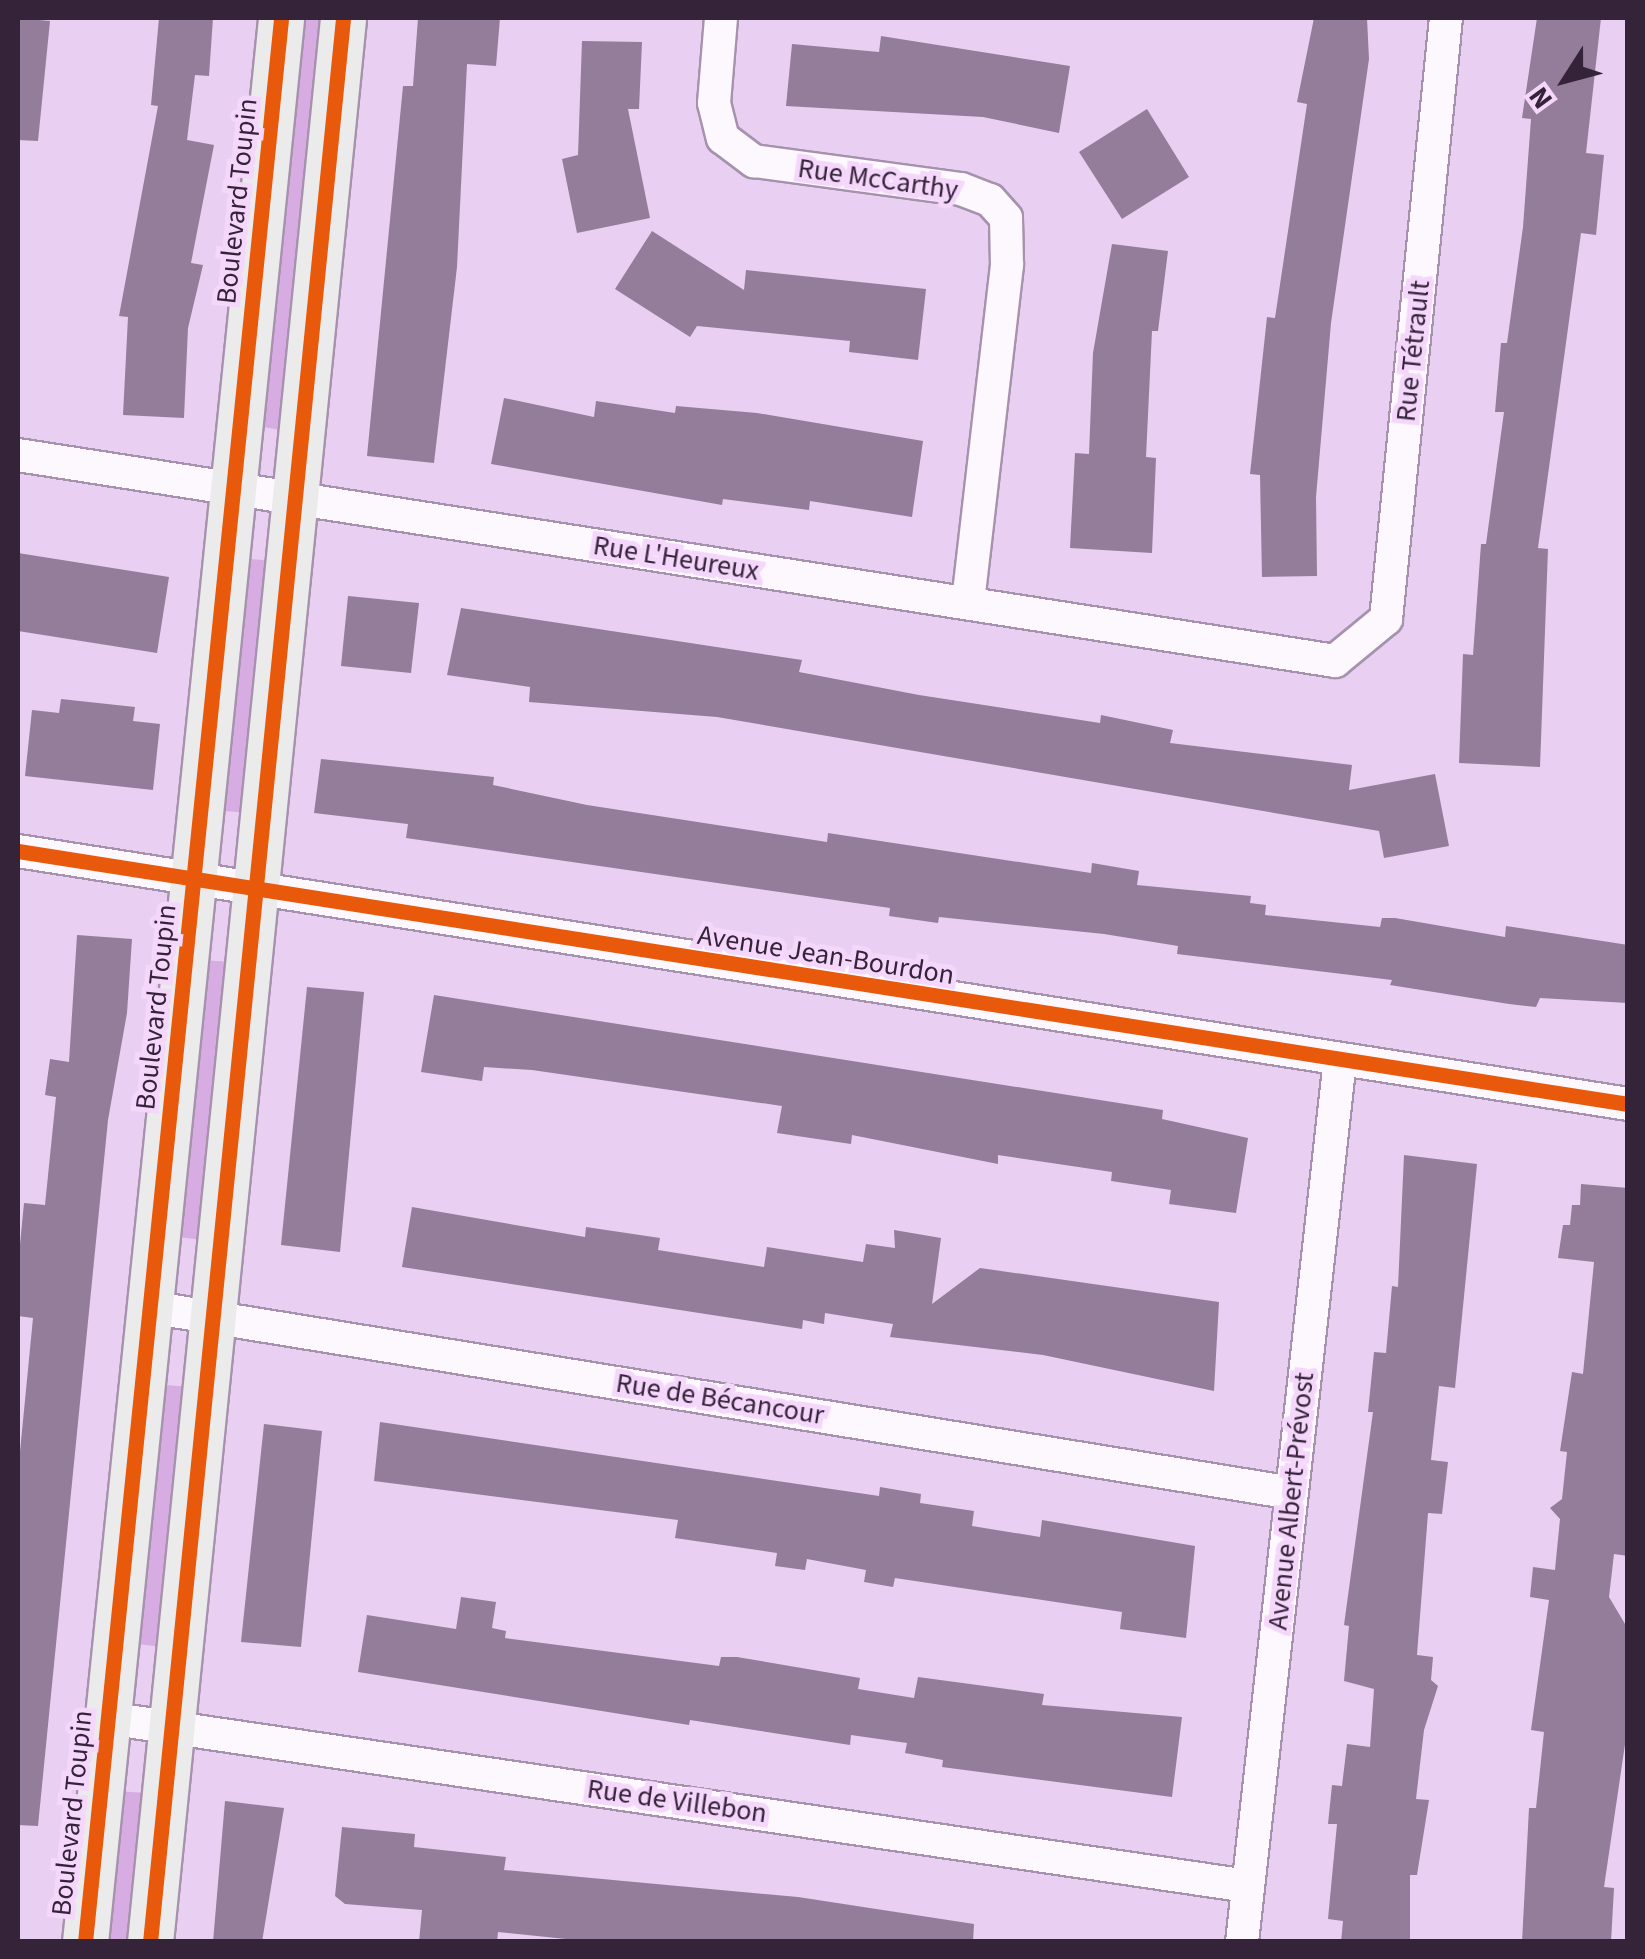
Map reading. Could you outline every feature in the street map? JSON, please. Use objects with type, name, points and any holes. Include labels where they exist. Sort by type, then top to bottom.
[{"type":"street","name":"Boulevard Toupin","points":[[85,1942],[282,18]]},
{"type":"street","points":[[150,1942],[209,1316],[256,891],[343,18]]},
{"type":"street","name":"Rue McCarthy","points":[[720,18],[714,104],[723,138],[754,161],[961,188],[990,200],[1006,218],[1007,265],[968,603]]},
{"type":"street","name":"Rue Tétrault","points":[[1336,661],[1386,619],[1446,18]]},
{"type":"street","name":"Rue L'Heureux","points":[[18,455],[1336,661]]},
{"type":"street","name":"Avenue Jean-Bourdon","points":[[18,851],[1628,1104]]},
{"type":"street","name":"Avenue Albert-Prévost","points":[[1242,1942],[1340,1060]]},
{"type":"street","name":"Rue de Bécancour","points":[[148,1307],[1292,1493]]},
{"type":"street","name":"Rue de Villebon","points":[[107,1718],[1247,1886]]},
{"type":"shaded area","points":[[295,18],[328,18],[286,431],[253,425]]},
{"type":"shaded area","points":[[240,558],[272,561],[248,813],[214,810]]},
{"type":"shaded area","points":[[200,960],[233,962],[203,1240],[170,1236]]},
{"type":"shaded area","points":[[155,1384],[188,1387],[163,1647],[129,1643]]},
{"type":"shaded area","points":[[115,1791],[147,1793],[132,1941],[99,1942]]},
{"type":"building","points":[[18,18],[50,21],[38,141],[18,140]]},
{"type":"building","points":[[159,18],[213,18],[209,76],[195,75],[187,140],[214,145],[191,263],[203,265],[188,328],[184,418],[123,415],[128,317],[119,316],[158,106],[151,105]]},
{"type":"building","points":[[418,18],[500,18],[496,66],[467,64],[457,267],[434,463],[367,456],[403,86],[413,86]]},
{"type":"building","points":[[1314,18],[1367,18],[1369,59],[1331,323],[1316,497],[1317,576],[1262,577],[1260,475],[1250,474],[1267,317],[1275,318],[1307,104],[1297,102]]},
{"type":"building","points":[[1537,18],[1601,18],[1586,153],[1604,155],[1596,235],[1581,233],[1538,548],[1548,549],[1540,767],[1459,763],[1463,654],[1473,655],[1481,544],[1486,544],[1504,412],[1495,412],[1501,343],[1507,343],[1523,227],[1531,119],[1522,118]]},
{"type":"building","points":[[881,36],[1070,66],[1059,133],[983,117],[786,106],[792,44],[879,52]]},
{"type":"building","points":[[582,41],[642,42],[639,109],[628,109],[650,218],[577,233],[562,159],[578,155]]},
{"type":"building","points":[[1147,109],[1189,177],[1122,219],[1079,152]]},
{"type":"building","points":[[652,231],[744,290],[746,270],[926,289],[918,360],[849,352],[850,341],[697,326],[690,337],[615,289]]},
{"type":"building","points":[[1112,244],[1168,251],[1158,331],[1152,331],[1146,457],[1156,458],[1152,553],[1070,548],[1075,453],[1089,454],[1093,353]]},
{"type":"building","points":[[504,398],[594,417],[596,401],[675,413],[676,406],[757,413],[923,441],[912,517],[810,501],[809,510],[723,499],[722,505],[491,464]]},
{"type":"building","points":[[18,553],[169,577],[157,653],[18,631]]},
{"type":"building","points":[[348,596],[419,603],[411,673],[341,666]]},
{"type":"building","points":[[461,608],[802,660],[799,672],[919,695],[1100,723],[1101,715],[1173,730],[1170,743],[1352,765],[1349,790],[1435,774],[1449,846],[1384,858],[1379,831],[717,717],[529,702],[530,687],[447,675]]},
{"type":"building","points":[[61,699],[135,707],[133,721],[160,724],[153,790],[25,776],[32,710],[59,713]]},
{"type":"building","points":[[321,759],[494,777],[493,785],[587,805],[827,842],[828,833],[1091,873],[1092,863],[1139,871],[1137,885],[1251,896],[1250,903],[1266,905],[1265,915],[1380,927],[1382,918],[1395,918],[1505,937],[1506,926],[1628,945],[1628,1003],[1540,998],[1536,1007],[1509,1004],[1390,985],[1392,980],[1177,954],[1178,946],[1104,934],[939,917],[938,923],[889,916],[890,908],[406,838],[408,824],[314,813]]},
{"type":"building","points":[[77,935],[132,939],[127,1013],[108,1120],[38,1826],[18,1825],[18,1472],[33,1318],[18,1316],[18,1265],[24,1203],[45,1205],[56,1097],[45,1095],[50,1059],[69,1062]]},
{"type":"building","points":[[307,987],[364,992],[340,1252],[281,1245]]},
{"type":"building","points":[[434,995],[1163,1110],[1162,1119],[1248,1138],[1236,1213],[1169,1204],[1171,1190],[1111,1181],[1112,1172],[998,1155],[998,1164],[852,1135],[851,1144],[777,1133],[782,1106],[532,1070],[484,1067],[482,1081],[421,1072]]},
{"type":"building","points":[[1404,1155],[1477,1164],[1455,1388],[1439,1386],[1431,1460],[1448,1462],[1442,1514],[1428,1513],[1417,1655],[1433,1657],[1431,1680],[1438,1686],[1424,1730],[1416,1799],[1429,1800],[1417,1875],[1410,1875],[1410,1942],[1341,1942],[1343,1921],[1328,1919],[1337,1824],[1328,1824],[1332,1785],[1342,1786],[1347,1744],[1370,1747],[1374,1689],[1344,1681],[1349,1626],[1344,1625],[1373,1412],[1368,1412],[1374,1352],[1386,1353],[1392,1286],[1398,1287]]},
{"type":"building","points":[[1581,1184],[1628,1188],[1628,1556],[1614,1554],[1609,1597],[1628,1629],[1628,1724],[1604,1887],[1614,1888],[1611,1942],[1522,1942],[1529,1808],[1536,1808],[1544,1732],[1531,1730],[1549,1600],[1530,1597],[1533,1567],[1555,1570],[1560,1519],[1550,1508],[1562,1499],[1567,1452],[1560,1451],[1572,1372],[1583,1374],[1594,1262],[1558,1258],[1563,1225],[1570,1225],[1572,1205],[1580,1205]]},
{"type":"building","points":[[412,1207],[585,1237],[586,1227],[660,1238],[658,1250],[764,1267],[767,1247],[863,1262],[866,1244],[895,1248],[894,1230],[941,1238],[932,1304],[980,1268],[1219,1302],[1214,1391],[1043,1355],[890,1337],[893,1324],[825,1313],[824,1324],[803,1320],[802,1329],[402,1267]]},
{"type":"building","points":[[380,1422],[879,1496],[880,1487],[921,1494],[920,1503],[974,1511],[972,1526],[1040,1537],[1042,1520],[1195,1546],[1186,1638],[1120,1629],[1122,1612],[895,1578],[893,1587],[864,1582],[866,1570],[807,1559],[805,1570],[775,1566],[777,1553],[675,1538],[678,1520],[374,1481]]},
{"type":"building","points":[[264,1424],[322,1431],[301,1647],[241,1642]]},
{"type":"building","points":[[461,1597],[496,1602],[492,1628],[506,1631],[505,1638],[719,1666],[721,1657],[737,1657],[860,1678],[858,1689],[914,1698],[918,1677],[1044,1694],[1042,1705],[1182,1717],[1172,1797],[942,1767],[943,1760],[905,1753],[907,1743],[851,1735],[850,1745],[690,1720],[689,1725],[358,1672],[367,1615],[456,1629]]},
{"type":"building","points":[[225,1801],[284,1808],[262,1942],[213,1942]]},
{"type":"building","points":[[342,1827],[415,1834],[414,1847],[506,1857],[504,1870],[798,1897],[974,1924],[973,1942],[595,1942],[498,1932],[497,1942],[419,1942],[422,1910],[345,1904],[335,1896]]},
{"type":"cycle path","points":[[85,1942],[281,18]]},
{"type":"cycle path","points":[[150,1942],[343,18]]},
{"type":"cycle path","points":[[18,851],[1628,1104]]}]
